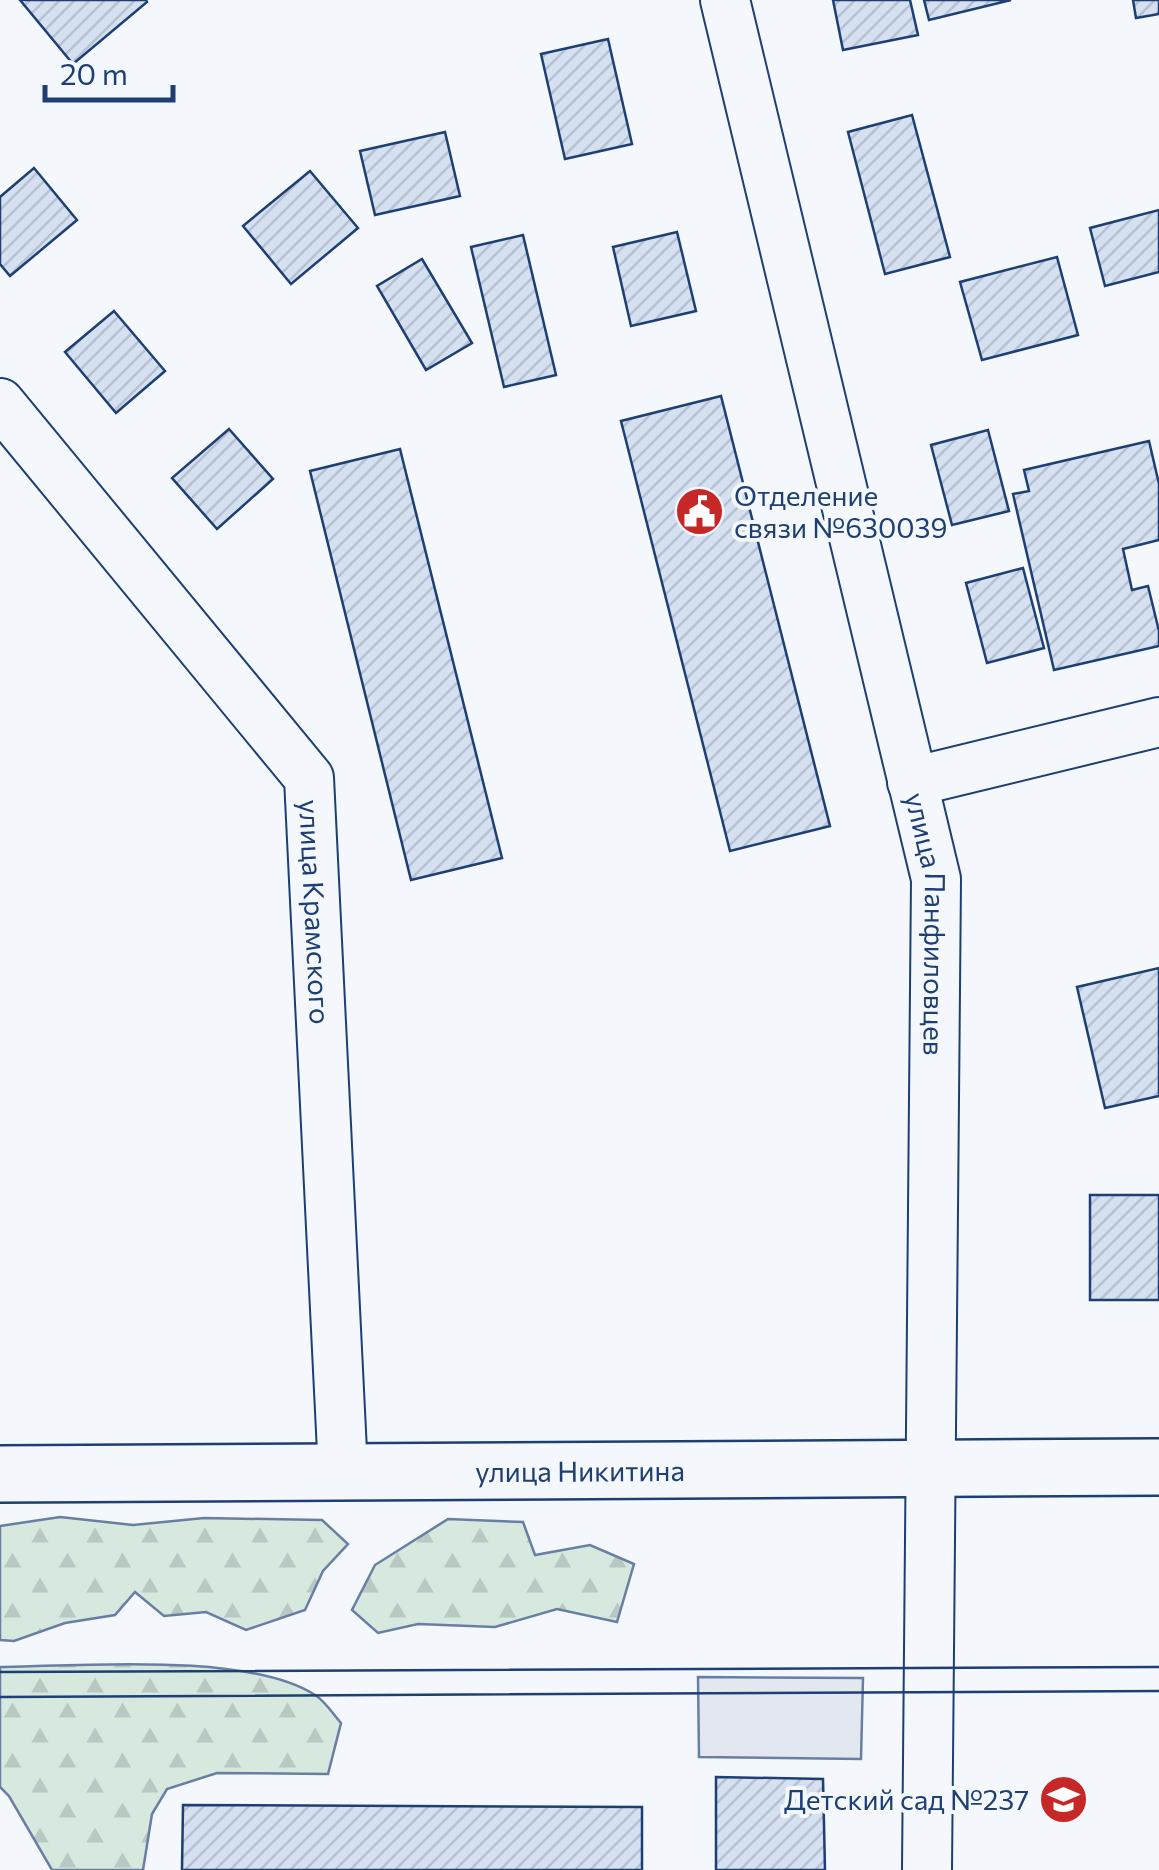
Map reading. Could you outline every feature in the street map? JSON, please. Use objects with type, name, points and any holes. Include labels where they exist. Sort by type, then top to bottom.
[{"type":"main road","name":"улица Никитина","points":[[0,1474],[1159,1466]]},
{"type":"street","name":"улица Панфиловцев","points":[[725,0],[936,879],[927,1870]]},
{"type":"street","name":"улица Крамского","points":[[0,403],[309,778],[343,1472]]},
{"type":"street","points":[[912,782],[1159,722]]},
{"type":"green space","points":[[60,1517],[133,1525],[204,1518],[322,1520],[348,1544],[323,1571],[305,1610],[246,1630],[206,1612],[164,1616],[135,1592],[115,1615],[65,1623],[14,1641],[0,1640],[0,1526]]},
{"type":"green space","points":[[448,1519],[523,1522],[535,1555],[590,1545],[634,1564],[617,1622],[557,1609],[495,1627],[418,1624],[378,1633],[352,1610],[375,1565]]},
{"type":"green space","points":[[163,1664],[249,1672],[286,1681],[315,1695],[341,1723],[328,1774],[217,1773],[167,1789],[152,1814],[143,1870],[52,1870],[0,1787],[0,1667]]},
{"type":"shaded area","points":[[698,1677],[863,1678],[861,1759],[699,1757]]},
{"type":"building","points":[[20,0],[146,0],[147,2],[73,64]]},
{"type":"building","points":[[833,0],[910,0],[918,35],[843,50]]},
{"type":"building","points":[[924,0],[1011,0],[929,20]]},
{"type":"building","points":[[1133,0],[1159,0],[1159,14],[1136,18]]},
{"type":"building","points":[[608,39],[632,144],[565,159],[541,54]]},
{"type":"building","points":[[912,115],[950,257],[885,274],[848,132]]},
{"type":"building","points":[[445,132],[460,196],[375,215],[360,151]]},
{"type":"building","points":[[34,168],[77,220],[10,276],[0,264],[0,197]]},
{"type":"building","points":[[310,171],[358,228],[291,284],[243,226]]},
{"type":"building","points":[[1159,210],[1159,272],[1105,286],[1090,228]]},
{"type":"building","points":[[677,232],[696,311],[631,326],[613,247]]},
{"type":"building","points":[[523,235],[556,375],[504,387],[471,247]]},
{"type":"building","points":[[1057,257],[1078,335],[982,360],[960,282]]},
{"type":"building","points":[[422,259],[472,343],[426,370],[377,286]]},
{"type":"building","points":[[114,311],[165,371],[116,413],[65,352]]},
{"type":"building","points":[[721,396],[830,826],[730,851],[621,421]]},
{"type":"building","points":[[229,429],[273,479],[217,529],[172,478]]},
{"type":"building","points":[[988,430],[1009,511],[952,525],[931,445]]},
{"type":"building","points":[[1149,441],[1159,484],[1159,540],[1123,549],[1132,590],[1148,586],[1159,646],[1054,670],[1013,494],[1029,491],[1024,470]]},
{"type":"building","points":[[400,449],[502,858],[411,880],[310,471]]},
{"type":"building","points":[[1023,568],[1044,648],[987,663],[966,583]]},
{"type":"building","points":[[1159,968],[1159,1096],[1105,1108],[1077,987]]},
{"type":"building","points":[[1090,1195],[1159,1195],[1159,1300],[1090,1300]]},
{"type":"building","points":[[716,1777],[823,1779],[825,1870],[716,1870]]},
{"type":"building","points":[[183,1805],[642,1807],[642,1870],[182,1870]]},
{"type":"tram line","points":[[0,1672],[1159,1667]]},
{"type":"tram line","points":[[0,1697],[1159,1691]]},
{"type":"place","name":"Отделение связи №630039","points":[[699,511]]},
{"type":"place","name":"Детский сад №237","points":[[1064,1799]]}]
